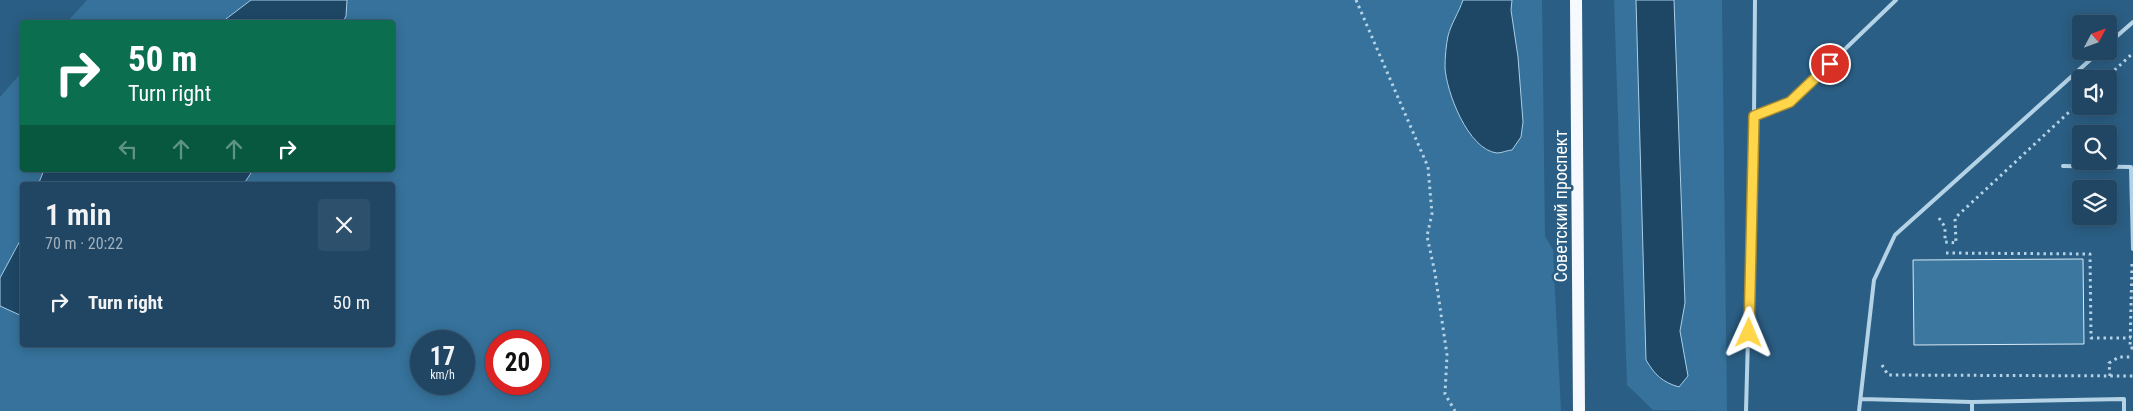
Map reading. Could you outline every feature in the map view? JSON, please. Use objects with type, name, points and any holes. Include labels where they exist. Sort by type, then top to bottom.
[{"type":"main road","name":"Советский проспект","points":[[1576,0],[1579,411]]},
{"type":"lane","points":[[1746,411],[1754,116],[1755,0]]},
{"type":"lane","points":[[1754,116],[1790,102],[1896,0]]},
{"type":"lane","points":[[2118,35],[2133,22]]},
{"type":"lane","points":[[1859,411],[1862,400],[1874,280],[1895,235],[2090,60]]},
{"type":"lane","points":[[2062,166],[2131,167],[2132,249]]},
{"type":"lane","points":[[1862,400],[1972,402],[2124,399],[2124,411]]},
{"type":"lane","points":[[1972,402],[1972,411]]},
{"type":"path","points":[[1356,0],[1428,167],[1432,214],[1427,236],[1436,274],[1447,355],[1445,394],[1455,411]]},
{"type":"path","points":[[2115,70],[2133,53]]},
{"type":"path","points":[[1939,218],[1945,227],[1945,242],[1956,243],[1955,218],[2072,109]]},
{"type":"path","points":[[1932,225],[1946,212]]},
{"type":"path","points":[[2132,249],[2130,348],[2133,348]]},
{"type":"path","points":[[1946,253],[2090,254],[2091,338],[2131,338]]},
{"type":"path","points":[[2110,376],[2109,363],[2119,357],[2133,357]]},
{"type":"path","points":[[1883,358],[1882,367],[1888,375],[2133,376]]},
{"type":"shaded area","points":[[87,0],[251,0],[225,20],[69,20]]},
{"type":"shaded area","points":[[251,0],[347,0],[344,20],[225,20]]},
{"type":"shaded area","points":[[347,0],[1463,0],[1461,7],[1472,136],[1483,146],[1497,153],[1518,57],[1511,9],[1512,0],[1542,0],[1545,236],[1553,250],[1561,411],[0,411],[0,306],[20,315],[20,347],[395,347],[395,182],[245,182],[252,172],[395,172],[395,20],[344,20]]},
{"type":"shaded area","points":[[1463,0],[1512,0],[1511,10],[1518,57],[1523,122],[1521,137],[1512,150],[1497,153],[1486,149],[1477,142],[1460,118],[1449,90],[1445,67],[1447,43],[1449,32]]},
{"type":"shaded area","points":[[1614,0],[1722,0],[1727,411],[1653,410],[1627,385]]},
{"type":"shaded area","points":[[1636,0],[1674,0],[1685,303],[1680,331],[1688,376],[1679,387],[1668,383],[1660,377],[1646,360]]},
{"type":"shaded area","points":[[20,74],[20,172],[43,172],[39,182],[20,182],[20,241],[0,278],[0,97]]},
{"type":"shaded area","points":[[43,172],[252,172],[245,182],[39,182]]},
{"type":"shaded area","points":[[20,241],[20,315],[0,306],[0,278]]},
{"type":"building","points":[[2083,259],[2084,344],[1914,345],[1913,260]]},
{"type":"route","points":[[1749,333],[1754,116],[1790,102],[1830,64]]}]
